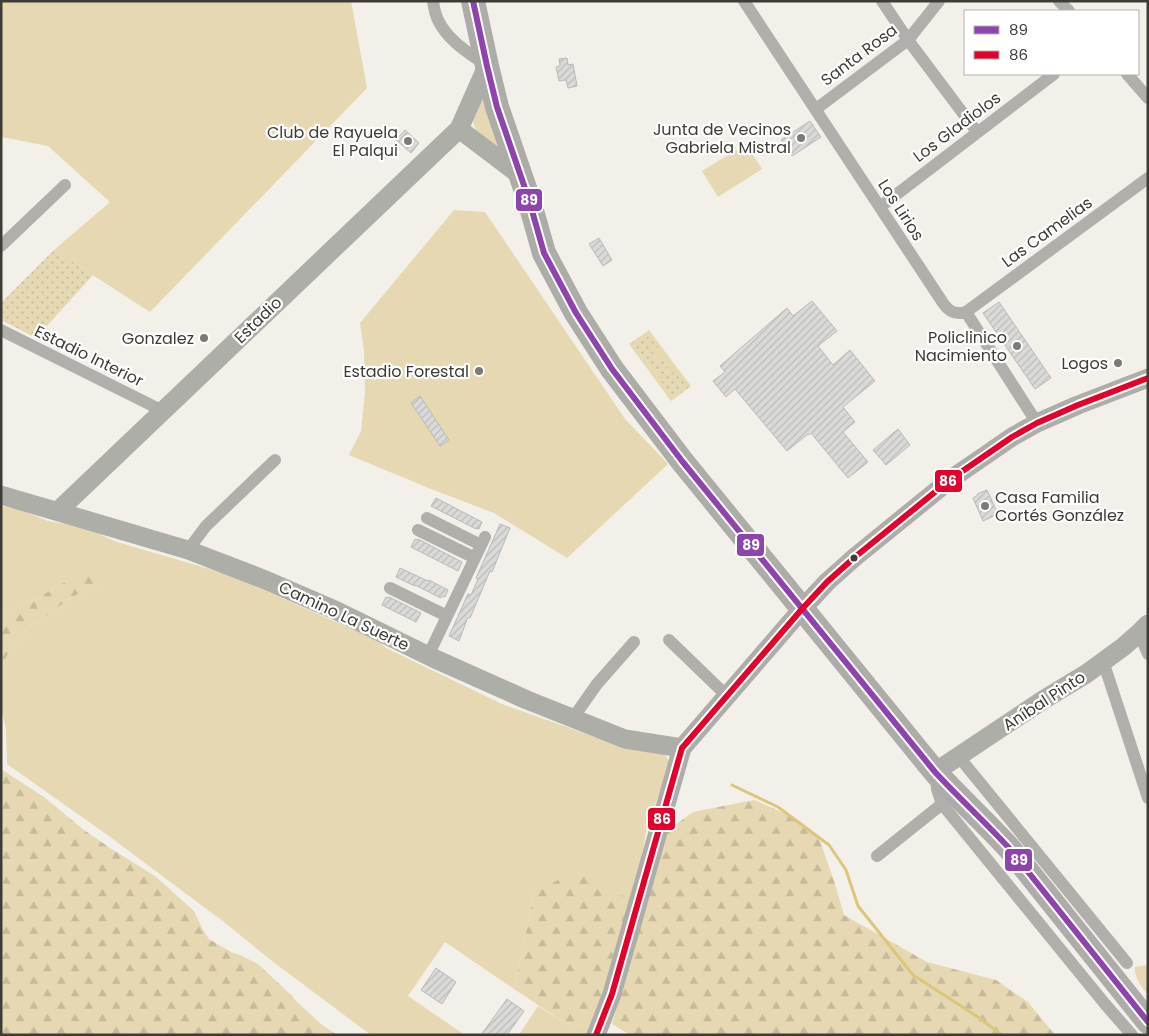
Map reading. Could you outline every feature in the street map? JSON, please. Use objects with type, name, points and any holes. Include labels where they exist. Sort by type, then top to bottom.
[{"type":"highway","points":[[474,1],[487,66],[502,123],[529,200],[609,339],[645,392],[806,604],[947,764],[1008,848],[1148,1022]]},
{"type":"street","points":[[433,1],[437,18],[448,36],[461,48],[487,66]]},
{"type":"street","name":"Los Lirios","points":[[744,1],[946,308],[953,313],[960,314],[966,312]]},
{"type":"street","points":[[882,1],[908,40],[977,132]]},
{"type":"street","name":"Santa Rosa","points":[[816,109],[908,40],[939,1]]},
{"type":"street","points":[[1059,1],[1068,10]]},
{"type":"street","name":"Estadio","points":[[58,510],[459,129],[487,66]]},
{"type":"street","name":"Los Gladiolos","points":[[880,206],[1053,75]]},
{"type":"street","points":[[1128,75],[1148,98]]},
{"type":"street","points":[[459,129],[521,176]]},
{"type":"street","name":"Las Camelias","points":[[966,312],[1148,178]]},
{"type":"street","points":[[1,246],[65,186]]},
{"type":"street","points":[[966,312],[1037,424]]},
{"type":"street","name":"Estadio Interior","points":[[1,330],[163,411]]},
{"type":"street","points":[[596,1035],[612,994],[682,748],[827,582],[951,479],[1005,442],[1037,424],[1078,405],[1148,378]]},
{"type":"street","points":[[188,550],[206,526],[275,460]]},
{"type":"street","name":"Camino La Suerte","points":[[1,494],[188,550],[321,604],[428,656],[527,700],[625,739],[682,748]]},
{"type":"street","points":[[427,518],[483,541],[428,656]]},
{"type":"street","points":[[418,530],[475,558]]},
{"type":"street","points":[[390,588],[447,616]]},
{"type":"street","points":[[1144,628],[1148,654]]},
{"type":"street","name":"Aníbal Pinto","points":[[947,764],[1043,700],[1086,674],[1123,647],[1144,628]]},
{"type":"street","points":[[669,640],[728,696]]},
{"type":"street","points":[[573,718],[597,684],[634,642]]},
{"type":"street","points":[[1103,661],[1148,798]]},
{"type":"street","points":[[1127,962],[947,764],[937,789],[942,804],[1132,1035]]},
{"type":"street","points":[[877,856],[942,804]]},
{"type":"green space","points":[[1,1],[351,1],[367,88],[150,312],[54,250],[110,202],[48,146],[1,137]]},
{"type":"green space","points":[[482,84],[509,157],[477,132],[470,115]]},
{"type":"green space","points":[[746,144],[762,169],[718,197],[702,171]]},
{"type":"green space","name":"Estadio Forestal","points":[[454,210],[485,212],[625,419],[668,464],[567,558],[494,513],[349,455],[361,431],[365,392],[364,351],[360,323]]},
{"type":"green space","points":[[54,250],[93,275],[36,338],[1,320],[1,303]]},
{"type":"green space","points":[[649,330],[678,369],[670,376],[665,369],[668,367],[661,357],[657,359],[651,351],[657,347],[642,335]]},
{"type":"green space","points":[[642,335],[645,339],[650,335],[658,347],[652,351],[657,359],[661,356],[668,367],[665,370],[669,375],[678,369],[691,386],[674,399],[632,342]]},
{"type":"green space","points":[[632,342],[674,399],[671,401],[629,344]]},
{"type":"green space","points":[[1,506],[18,509],[48,521],[78,526],[114,541],[230,575],[379,641],[386,648],[502,704],[626,748],[656,751],[666,756],[671,764],[647,826],[642,856],[633,885],[634,902],[534,894],[514,989],[445,942],[408,996],[465,1035],[371,1035],[106,834],[7,764],[6,730],[1,707],[3,668],[6,657],[32,624],[41,620],[72,597],[98,584],[76,578],[66,581],[11,611],[1,620]]},
{"type":"green space","points":[[88,572],[98,574],[98,584],[72,597],[41,620],[32,624],[18,640],[6,657],[1,688],[1,620],[11,611],[66,581]]},
{"type":"green space","points":[[1,769],[44,797],[84,830],[155,876],[194,911],[209,939],[231,952],[258,964],[321,1024],[337,1035],[1,1035]]},
{"type":"green space","points":[[754,800],[784,813],[818,835],[844,915],[927,962],[996,980],[1028,1002],[1055,1035],[630,1035],[612,1024],[668,830],[693,812]]},
{"type":"green space","points":[[575,870],[634,902],[591,1027],[565,1023],[514,989],[534,894]]},
{"type":"green space","points":[[1148,965],[1148,995],[1138,982],[1135,967]]},
{"type":"green space","points":[[538,1006],[565,1023],[591,1027],[587,1035],[519,1035]]},
{"type":"building","points":[[567,58],[568,65],[573,64],[577,86],[568,88],[566,80],[559,81],[556,67],[560,66],[559,59]]},
{"type":"building","name":"Junta de Vecinos Gabriela Mistral","points":[[810,121],[821,137],[792,156],[781,140]]},
{"type":"building","name":"Club de Rayuela El Palqui","points":[[405,130],[419,143],[411,153],[396,140]]},
{"type":"building","points":[[599,238],[612,260],[603,266],[589,244]]},
{"type":"building","points":[[812,301],[837,331],[818,346],[833,365],[850,350],[875,381],[843,407],[855,422],[843,432],[868,462],[848,478],[811,433],[787,451],[735,389],[726,397],[713,381],[725,372],[720,366],[787,308],[793,316]]},
{"type":"building","name":"Policlinico Nacimiento","points":[[999,302],[1051,378],[1035,389],[983,313]]},
{"type":"building","points":[[420,396],[449,440],[440,446],[411,403]]},
{"type":"building","points":[[898,429],[910,445],[886,465],[873,450]]},
{"type":"building","name":"Casa Familia Cortés González","points":[[987,490],[998,514],[983,521],[973,498]]},
{"type":"building","points":[[436,498],[482,522],[479,529],[431,506]]},
{"type":"building","points":[[500,524],[510,528],[492,572],[490,571],[459,641],[449,636],[468,594],[471,595],[478,579],[476,578]]},
{"type":"building","points":[[415,539],[462,562],[458,571],[411,547]]},
{"type":"building","points":[[400,568],[448,590],[445,597],[442,596],[441,598],[396,577]]},
{"type":"building","points":[[386,597],[421,613],[416,622],[382,605]]},
{"type":"building","points":[[436,968],[456,982],[442,1004],[421,990]]},
{"type":"building","points":[[507,999],[524,1011],[507,1035],[481,1035]]},
{"type":"waterway","points":[[732,785],[778,807],[829,845],[846,870],[858,906],[913,975],[1002,1035]]},
{"type":"transit line","name":"89","points":[[473,1],[497,107],[529,200],[544,253],[576,313],[612,369],[682,461],[935,772],[1009,848],[1148,1022]]},
{"type":"transit line","name":"86","points":[[596,1035],[612,994],[682,748],[827,582],[951,479],[1012,437],[1037,423],[1148,378]]},
{"type":"place","name":"Junta de Vecinos Gabriela Mistral","points":[[801,138]]},
{"type":"place","name":"Club de Rayuela El Palqui","points":[[408,141]]},
{"type":"place","name":"Gonzalez","points":[[204,338]]},
{"type":"place","name":"Policlinico Nacimiento","points":[[1017,346]]},
{"type":"place","name":"Logos","points":[[1118,363]]},
{"type":"place","name":"Estadio Forestal","points":[[479,371]]},
{"type":"place","name":"Casa Familia Cortés González","points":[[985,506]]}]
